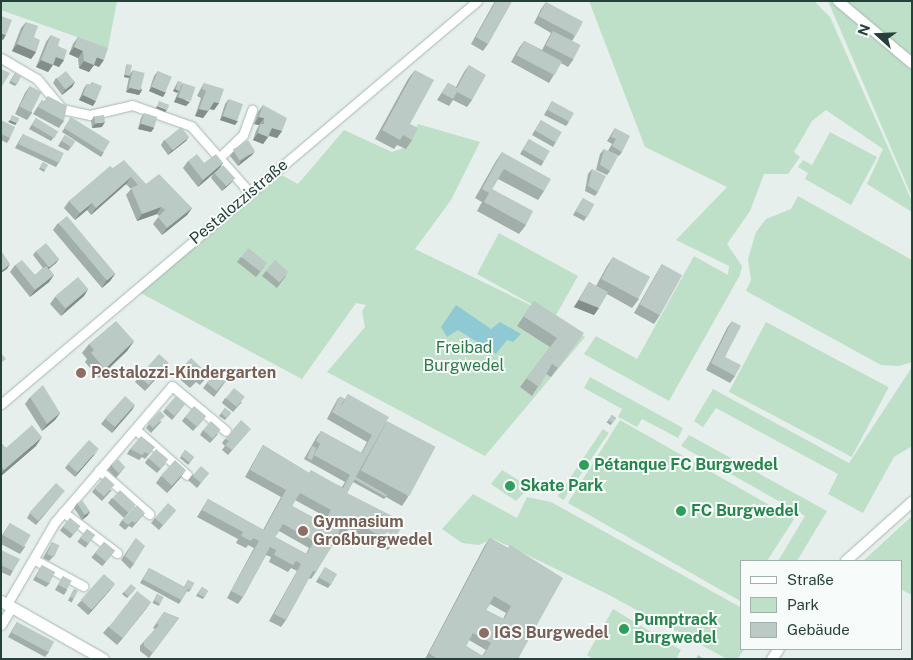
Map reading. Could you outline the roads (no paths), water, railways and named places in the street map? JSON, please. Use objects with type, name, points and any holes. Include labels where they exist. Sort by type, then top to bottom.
[{"type":"main road","points":[[7,604],[103,659]]},
{"type":"street","name":"Pestalozzistraße","points":[[1,404],[477,1]]},
{"type":"street","points":[[838,1],[912,63]]},
{"type":"street","points":[[1,58],[37,79],[62,109],[90,114],[132,105],[191,126],[250,193]]},
{"type":"street","points":[[219,158],[243,135],[252,110]]},
{"type":"street","points":[[1,625],[7,604],[63,512],[136,430],[151,408],[172,386],[226,431]]},
{"type":"street","points":[[136,430],[187,476]]},
{"type":"street","points":[[99,470],[149,514]]},
{"type":"street","points":[[847,560],[912,502]]},
{"type":"street","points":[[63,512],[117,553]]},
{"type":"street","points":[[35,560],[83,586]]},
{"type":"water","points":[[456,305],[491,329],[500,322],[521,334],[513,342],[507,340],[496,354],[458,330],[447,337],[441,327]]},
{"type":"place","name":"Pestalozzi-Kindergarten","points":[[81,373]]},
{"type":"place","name":"Pétanque FC Burgwedel","points":[[584,465]]},
{"type":"place","name":"Skate Park","points":[[510,486]]},
{"type":"place","name":"FC Burgwedel","points":[[681,511]]},
{"type":"place","name":"Gymnasium Großburgwedel","points":[[303,531]]},
{"type":"place","name":"Pumptrack Burgwedel","points":[[624,629]]},
{"type":"place","name":"IGS Burgwedel","points":[[484,633]]},
{"type":"park label","name":"Freibad Burgwedel","points":[[464,357]]}]
